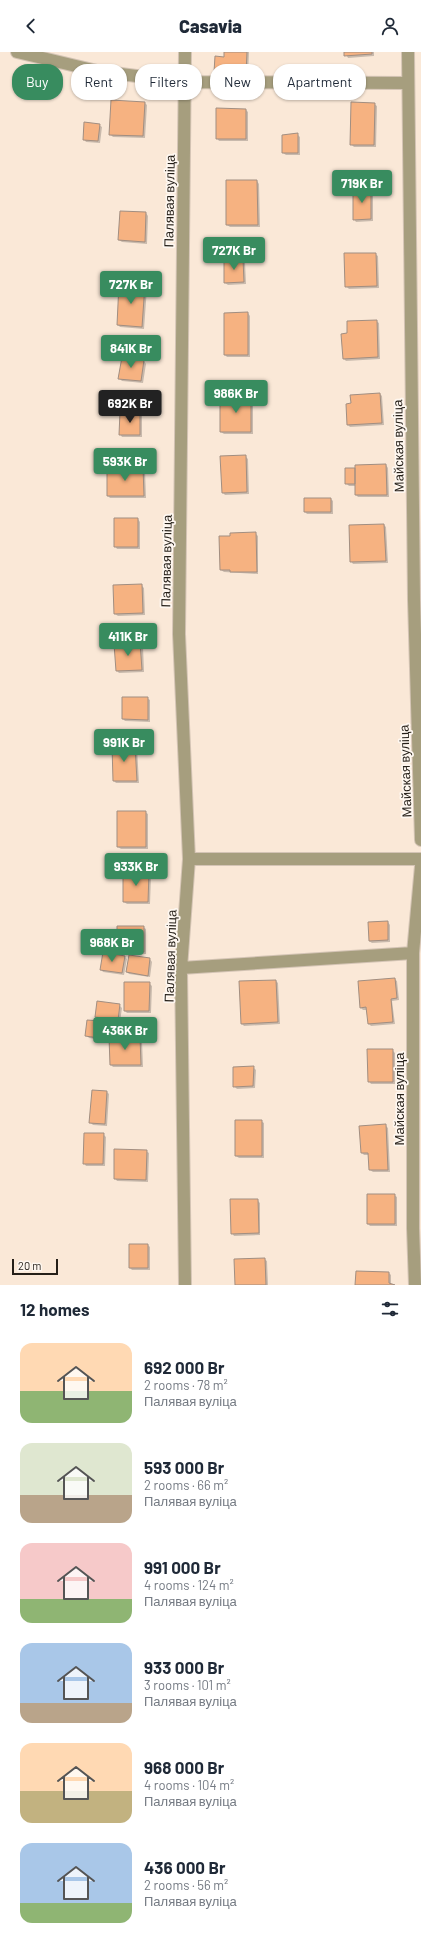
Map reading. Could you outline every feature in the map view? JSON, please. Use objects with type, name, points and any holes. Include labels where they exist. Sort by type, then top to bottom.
[{"type":"street","points":[[17,52],[97,70],[135,75]]},
{"type":"street","name":"Палявая вуліца","points":[[185,52],[185,64]]},
{"type":"street","name":"Майская вуліца","points":[[408,52],[414,600],[421,840]]},
{"type":"street","points":[[202,82],[408,83]]},
{"type":"street","name":"Палявая вуліца","points":[[184,100],[179,634],[190,859],[181,968],[185,1285]]},
{"type":"street","points":[[190,859],[421,859]]},
{"type":"street","name":"Майская вуліца","points":[[415,1285],[413,1228],[414,953],[421,866]]},
{"type":"street","points":[[181,968],[414,953]]},
{"type":"building","points":[[224,52],[247,52],[246,64],[214,64],[215,56],[224,57]]},
{"type":"building","points":[[344,52],[372,52],[372,54],[344,56]]},
{"type":"building","points":[[111,100],[145,102],[143,136],[109,135]]},
{"type":"building","points":[[351,102],[375,103],[374,145],[350,145]]},
{"type":"building","points":[[216,108],[246,109],[246,139],[216,139]]},
{"type":"building","points":[[84,122],[100,124],[98,141],[83,140]]},
{"type":"building","points":[[298,133],[298,153],[282,153],[282,135]]},
{"type":"building","points":[[226,180],[257,180],[258,225],[226,225]]},
{"type":"building","points":[[353,189],[371,189],[371,219],[353,220]]},
{"type":"building","points":[[120,211],[146,212],[145,242],[118,240]]},
{"type":"building","points":[[344,253],[376,253],[377,286],[345,287]]},
{"type":"building","points":[[243,259],[244,282],[224,283],[224,260]]},
{"type":"building","points":[[119,283],[145,284],[142,327],[117,325]]},
{"type":"building","points":[[248,312],[248,355],[224,355],[224,313]]},
{"type":"building","points":[[377,320],[378,357],[343,359],[341,334],[347,333],[347,321]]},
{"type":"building","points":[[122,357],[144,360],[141,381],[118,379]]},
{"type":"building","points":[[380,393],[382,423],[347,425],[346,404],[351,403],[350,395]]},
{"type":"building","points":[[220,397],[251,397],[251,432],[220,432]]},
{"type":"building","points":[[120,412],[140,413],[140,435],[119,435]]},
{"type":"building","points":[[246,455],[247,492],[222,493],[220,456]]},
{"type":"building","points":[[386,464],[387,495],[355,495],[355,465]]},
{"type":"building","points":[[143,467],[144,496],[107,496],[107,468]]},
{"type":"building","points":[[345,468],[355,468],[355,484],[345,484]]},
{"type":"building","points":[[304,498],[331,498],[331,512],[304,512]]},
{"type":"building","points":[[114,518],[138,518],[138,547],[114,547]]},
{"type":"building","points":[[384,524],[386,561],[350,562],[349,525]]},
{"type":"building","points":[[256,532],[257,572],[230,572],[230,570],[220,570],[219,536],[230,536],[230,533]]},
{"type":"building","points":[[142,584],[143,613],[114,614],[113,585]]},
{"type":"building","points":[[140,642],[142,670],[116,671],[114,644]]},
{"type":"building","points":[[122,697],[148,697],[148,720],[122,719]]},
{"type":"building","points":[[112,745],[135,745],[137,781],[113,781]]},
{"type":"building","points":[[117,811],[146,811],[146,847],[117,847]]},
{"type":"building","points":[[123,873],[149,873],[148,902],[123,902]]},
{"type":"building","points":[[388,921],[388,940],[369,941],[368,922]]},
{"type":"building","points":[[117,926],[144,926],[144,952],[117,952]]},
{"type":"building","points":[[103,952],[125,956],[122,973],[100,970]]},
{"type":"building","points":[[129,955],[150,958],[148,976],[126,972]]},
{"type":"building","points":[[395,978],[397,998],[391,999],[393,1022],[368,1024],[366,1007],[360,1008],[358,981]]},
{"type":"building","points":[[276,980],[278,1022],[241,1024],[239,981]]},
{"type":"building","points":[[124,982],[150,982],[149,1011],[124,1011]]},
{"type":"building","points":[[97,1001],[120,1004],[118,1020],[95,1017]]},
{"type":"building","points":[[87,1020],[101,1021],[99,1038],[85,1036]]},
{"type":"building","points":[[109,1037],[140,1037],[141,1065],[110,1065]]},
{"type":"building","points":[[367,1049],[393,1049],[393,1082],[368,1082]]},
{"type":"building","points":[[254,1066],[253,1086],[233,1087],[233,1067]]},
{"type":"building","points":[[92,1090],[107,1091],[105,1124],[89,1123]]},
{"type":"building","points":[[235,1120],[262,1120],[262,1156],[235,1156]]},
{"type":"building","points":[[386,1124],[388,1170],[369,1170],[368,1153],[361,1153],[359,1126]]},
{"type":"building","points":[[84,1133],[104,1133],[103,1164],[83,1164]]},
{"type":"building","points":[[114,1149],[147,1150],[146,1180],[114,1179]]},
{"type":"building","points":[[367,1194],[395,1194],[395,1224],[367,1224]]},
{"type":"building","points":[[230,1199],[258,1199],[259,1233],[231,1234]]},
{"type":"building","points":[[129,1244],[148,1244],[148,1268],[129,1268]]},
{"type":"building","points":[[265,1258],[266,1285],[235,1285],[234,1259]]},
{"type":"building","points":[[356,1271],[389,1272],[389,1283],[395,1285],[355,1285]]}]
